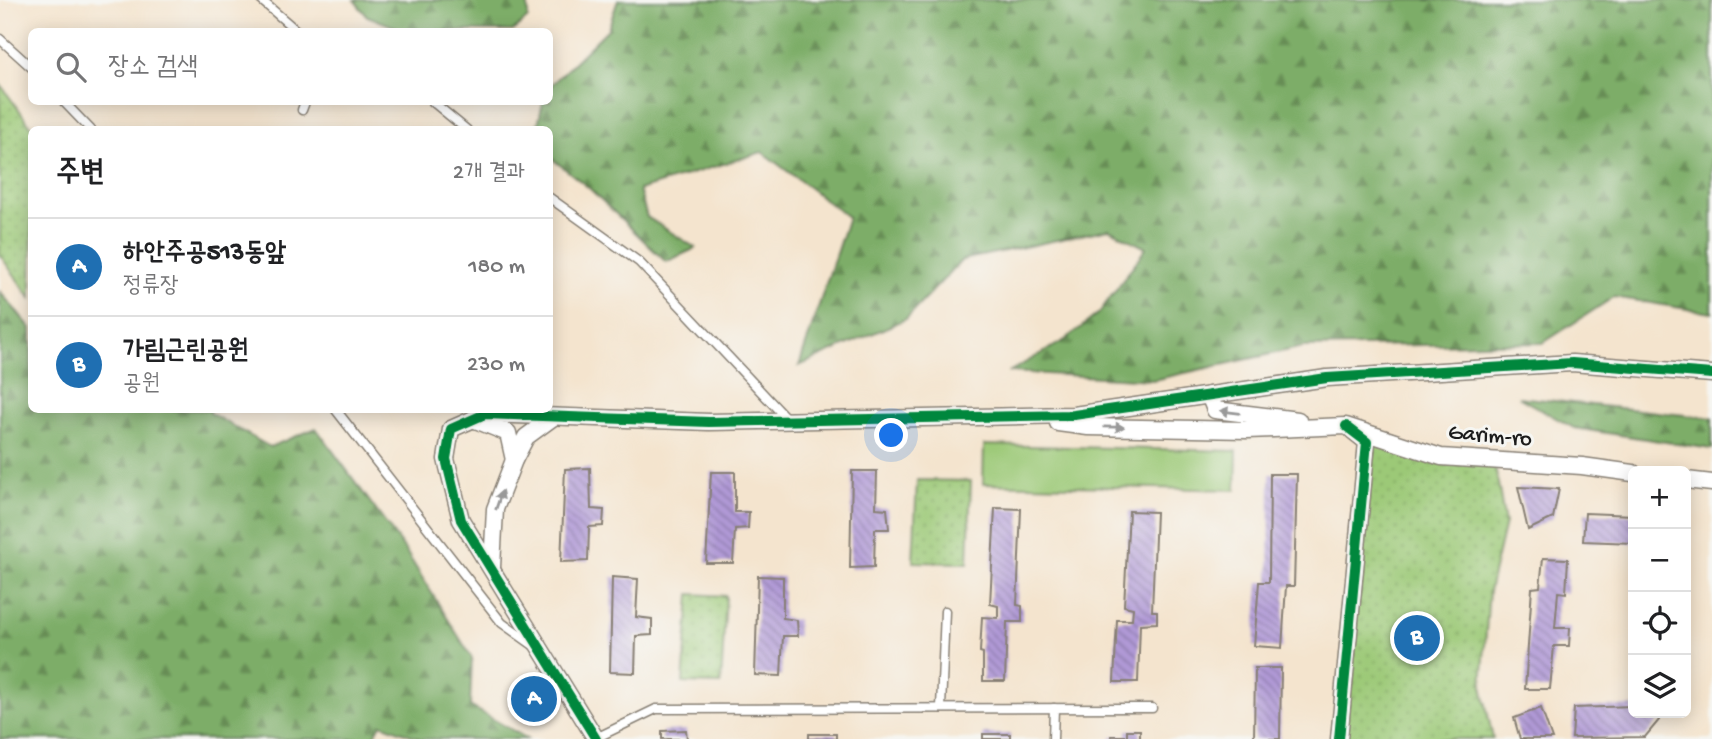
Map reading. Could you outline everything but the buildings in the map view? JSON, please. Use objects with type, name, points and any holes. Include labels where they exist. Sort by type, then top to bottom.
[{"type":"street","points":[[596,738],[461,520],[446,459],[451,429],[485,414],[709,422],[1074,415],[1327,378],[1572,363],[1712,374]]},
{"type":"street","points":[[1209,395],[1215,410],[1346,426],[1367,442],[1339,739]]},
{"type":"street","points":[[997,416],[1088,427],[1247,430],[1346,426]]},
{"type":"street","points":[[492,567],[495,509],[514,460],[526,437],[552,418]]},
{"type":"street","points":[[473,419],[508,433],[514,460]]},
{"type":"street","name":"Garim-ro","points":[[1346,426],[1441,457],[1582,466],[1628,472]]},
{"type":"street","points":[[1691,481],[1712,483]]},
{"type":"lane","points":[[261,0],[293,28]]},
{"type":"lane","points":[[0,39],[28,64]]},
{"type":"lane","points":[[67,105],[87,126]]},
{"type":"lane","points":[[437,105],[462,126]]},
{"type":"lane","points":[[553,200],[639,262],[788,421]]},
{"type":"lane","points":[[338,413],[502,623],[544,653]]},
{"type":"lane","points":[[942,708],[945,611]]},
{"type":"lane","points":[[1053,739],[1054,708]]},
{"type":"lane","points":[[596,738],[656,709],[1152,708]]},
{"type":"green space","points":[[354,0],[528,0],[528,18],[516,28],[397,28],[367,16]]},
{"type":"green space","points":[[618,0],[1712,0],[1712,313],[1614,297],[1543,343],[1303,347],[1153,380],[1009,372],[1065,340],[1099,313],[1146,248],[1109,229],[962,260],[906,319],[799,366],[848,217],[762,152],[639,190],[647,217],[696,248],[666,262],[589,188],[553,159],[553,126],[538,126],[542,105],[553,105],[553,83],[608,29]]},
{"type":"green space","points":[[0,84],[31,126],[28,126],[28,295],[0,255]]},
{"type":"green space","points":[[0,292],[28,325],[28,413],[210,413],[270,447],[316,428],[405,550],[472,658],[470,706],[528,739],[421,739],[381,724],[373,739],[0,739]]},
{"type":"green space","points":[[1518,397],[1712,418],[1712,449],[1574,428]]},
{"type":"green space","points":[[1367,442],[1441,457],[1494,461],[1505,523],[1489,591],[1482,686],[1493,739],[1339,739]]},
{"type":"green space","points":[[984,445],[1237,451],[1236,490],[983,484]]},
{"type":"green space","points":[[917,480],[971,481],[968,563],[913,562]]},
{"type":"green space","points":[[690,594],[726,596],[721,684],[683,683]]},
{"type":"cycle path","points":[[596,739],[461,520],[446,459],[451,429],[485,414],[709,422],[1074,415],[1327,378],[1572,363],[1712,374]]},
{"type":"cycle path","points":[[1339,739],[1367,442],[1346,426]]},
{"type":"place","name":"가림근린공원","points":[[1417,638]]},
{"type":"place","name":"하안주공513동앞","points":[[534,699]]}]
